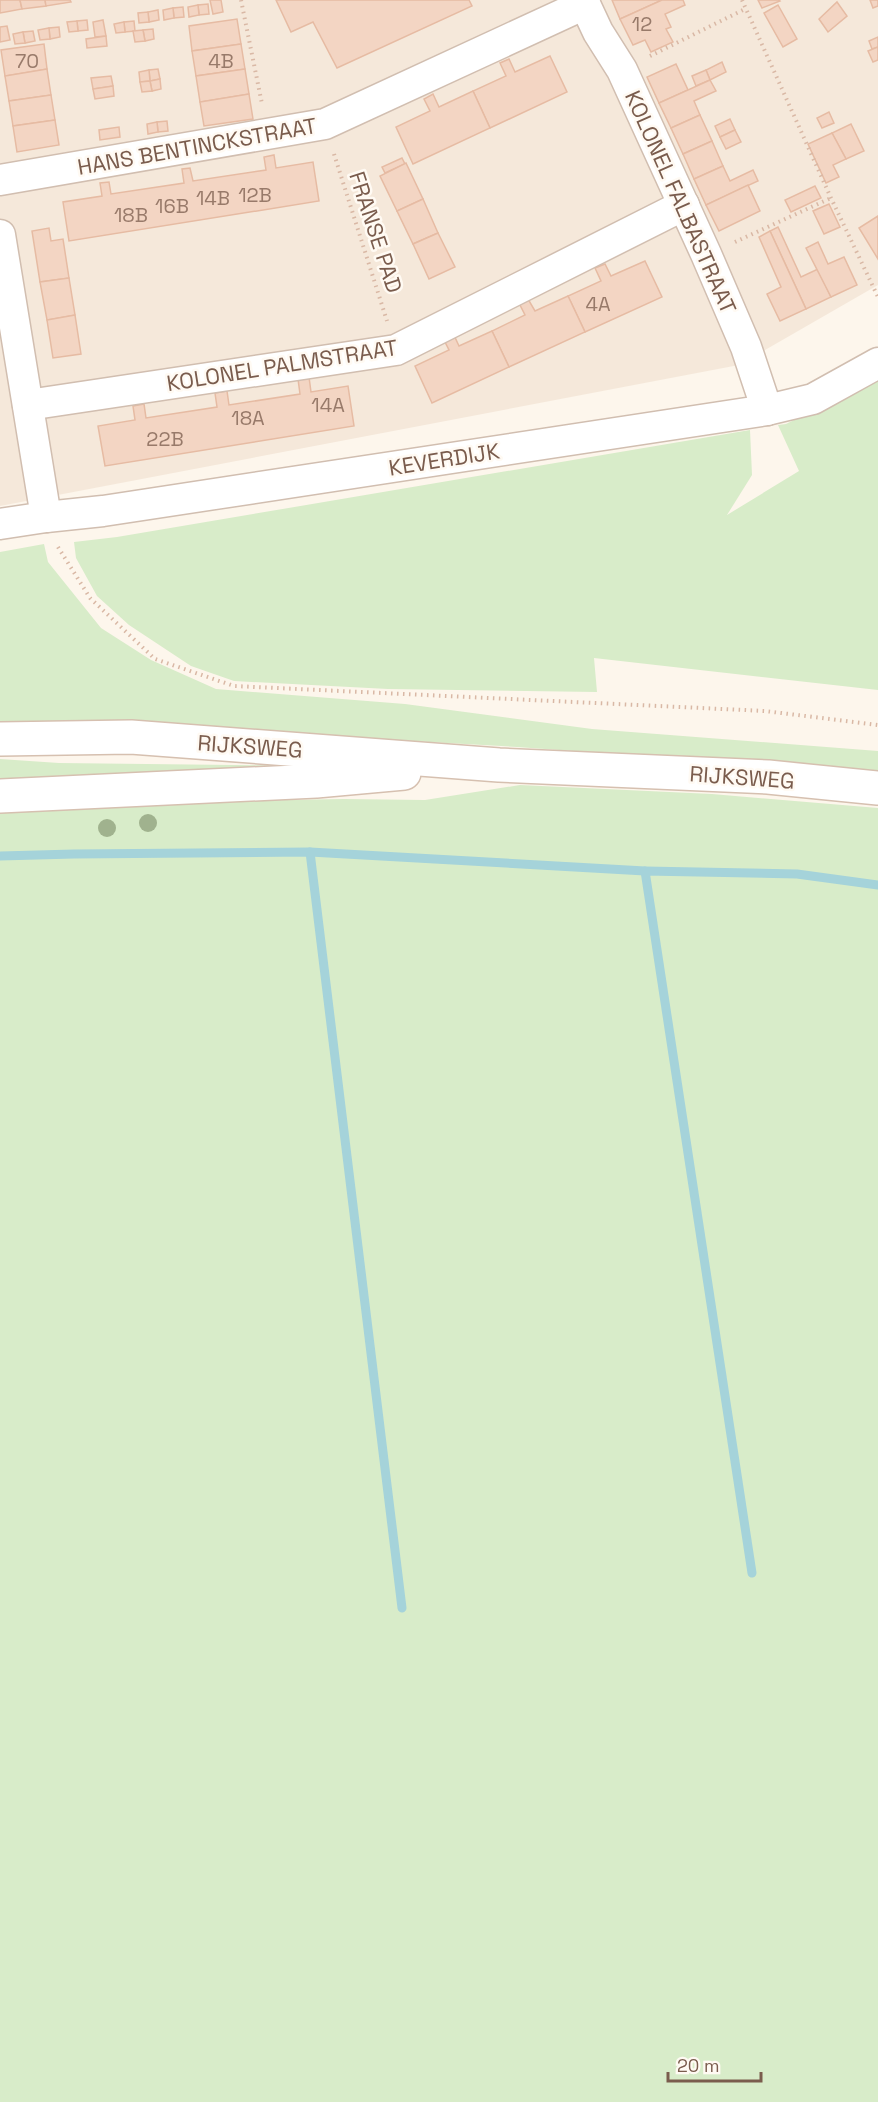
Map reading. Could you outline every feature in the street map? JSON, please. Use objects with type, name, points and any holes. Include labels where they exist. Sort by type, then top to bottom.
[{"type":"main road","name":"RIJKSWEG","points":[[0,739],[131,737],[499,765],[768,777],[878,788]]},
{"type":"main road","name":"RIJKSWEG","points":[[0,796],[316,781],[499,765]]},
{"type":"street","name":"HANS BENTINCKSTRAAT","points":[[0,180],[325,124],[584,2]]},
{"type":"street","name":"KOLONEL FALBASTRAAT","points":[[584,2],[598,32],[622,70],[706,254],[746,347],[767,410]]},
{"type":"street","name":"KOLONEL PALMSTRAAT","points":[[28,405],[396,350],[684,205]]},
{"type":"street","points":[[0,235],[46,517]]},
{"type":"street","name":"KEVERDIJK","points":[[0,524],[103,511],[767,410],[813,399],[878,363]]},
{"type":"path","points":[[240,0],[268,134]]},
{"type":"path","points":[[742,0],[878,297]]},
{"type":"path","points":[[622,70],[745,9]]},
{"type":"path","name":"FRANSE PAD","points":[[325,124],[396,350]]},
{"type":"path","points":[[706,254],[831,198]]},
{"type":"path","points":[[46,517],[58,547],[90,598],[155,659],[234,686],[765,711],[878,725]]},
{"type":"shaded area","points":[[0,0],[878,0],[878,285],[739,365],[0,506]]},
{"type":"green space","points":[[878,378],[878,690],[594,658],[597,692],[388,689],[234,681],[191,666],[129,625],[97,596],[76,558],[74,542],[117,537],[750,430],[752,475],[727,515],[799,471],[778,425],[786,424]]},
{"type":"green space","points":[[44,544],[48,562],[101,628],[151,660],[216,689],[405,704],[592,729],[878,751],[878,775],[840,770],[517,747],[176,728],[0,730],[0,552]]},
{"type":"green space","points":[[0,759],[59,763],[393,767],[0,790]]},
{"type":"green space","points":[[520,785],[712,794],[878,808],[878,2102],[0,2102],[0,808],[168,802],[425,800]]},
{"type":"building","points":[[0,0],[20,0],[22,9],[0,13]]},
{"type":"building","points":[[20,0],[45,0],[46,6],[22,9]]},
{"type":"building","points":[[45,0],[70,0],[71,2],[46,6]]},
{"type":"building","points":[[210,0],[221,0],[223,12],[213,14]]},
{"type":"building","points":[[276,0],[469,0],[472,6],[337,68],[313,22],[291,32]]},
{"type":"building","points":[[612,0],[662,0],[620,19]]},
{"type":"building","points":[[662,0],[683,0],[685,5],[665,14],[671,27],[666,29],[673,42],[651,52],[645,40],[633,45],[620,19]]},
{"type":"building","points":[[758,0],[779,0],[780,1],[762,8]]},
{"type":"building","points":[[870,0],[878,0],[878,6],[873,8]]},
{"type":"building","points":[[837,2],[847,16],[828,32],[819,19]]},
{"type":"building","points":[[208,4],[209,14],[199,15],[198,5]]},
{"type":"building","points":[[198,5],[199,15],[189,17],[188,7]]},
{"type":"building","points":[[778,5],[797,39],[783,47],[764,13]]},
{"type":"building","points":[[183,7],[184,17],[174,18],[173,8]]},
{"type":"building","points":[[173,8],[174,18],[164,20],[163,10]]},
{"type":"building","points":[[158,10],[159,20],[149,22],[148,12]]},
{"type":"building","points":[[148,12],[149,22],[139,23],[138,13]]},
{"type":"building","points":[[237,19],[241,44],[192,51],[189,26]]},
{"type":"building","points":[[87,20],[88,30],[78,31],[77,21]]},
{"type":"building","points":[[103,20],[106,36],[95,37],[93,22]]},
{"type":"building","points":[[77,21],[78,31],[69,32],[67,22]]},
{"type":"building","points":[[134,21],[135,31],[125,32],[124,22]]},
{"type":"building","points":[[124,22],[125,32],[116,33],[114,24]]},
{"type":"building","points":[[7,26],[10,40],[0,42],[0,27]]},
{"type":"building","points":[[59,27],[60,37],[50,39],[49,28]]},
{"type":"building","points":[[49,28],[50,39],[40,40],[38,30]]},
{"type":"building","points":[[153,29],[154,39],[145,41],[143,30]]},
{"type":"building","points":[[143,30],[145,41],[135,42],[133,31]]},
{"type":"building","points":[[33,31],[35,41],[25,43],[23,32]]},
{"type":"building","points":[[23,32],[25,43],[15,44],[13,34]]},
{"type":"building","points":[[106,36],[107,46],[87,48],[86,39]]},
{"type":"building","points":[[878,37],[878,47],[872,49],[869,41]]},
{"type":"building","points":[[44,44],[47,69],[5,76],[1,50]]},
{"type":"building","points":[[241,44],[245,69],[196,76],[192,51]]},
{"type":"building","points":[[878,47],[878,60],[873,62],[868,51]]},
{"type":"building","points":[[550,56],[567,92],[490,128],[473,91],[506,76],[500,63],[509,59],[515,72]]},
{"type":"building","points":[[722,62],[726,72],[710,80],[706,70]]},
{"type":"building","points":[[676,64],[688,90],[659,103],[647,77]]},
{"type":"building","points":[[47,69],[51,95],[9,101],[5,76]]},
{"type":"building","points":[[158,69],[160,79],[150,81],[149,70]]},
{"type":"building","points":[[245,69],[249,94],[200,102],[196,76]]},
{"type":"building","points":[[149,70],[150,81],[140,82],[139,72]]},
{"type":"building","points":[[706,70],[710,80],[696,86],[692,76]]},
{"type":"building","points":[[111,76],[113,86],[93,89],[91,78]]},
{"type":"building","points":[[160,79],[161,89],[152,91],[150,81]]},
{"type":"building","points":[[710,80],[716,91],[694,101],[700,115],[671,128],[659,103]]},
{"type":"building","points":[[150,81],[152,91],[142,92],[140,82]]},
{"type":"building","points":[[113,86],[114,96],[95,99],[93,89]]},
{"type":"building","points":[[473,91],[490,128],[413,164],[396,127],[430,111],[424,99],[433,94],[439,107]]},
{"type":"building","points":[[249,94],[253,119],[204,126],[200,102]]},
{"type":"building","points":[[51,95],[55,120],[13,126],[9,101]]},
{"type":"building","points":[[829,112],[834,123],[822,128],[817,118]]},
{"type":"building","points":[[700,115],[712,141],[683,154],[671,128]]},
{"type":"building","points":[[730,119],[735,130],[720,137],[715,126]]},
{"type":"building","points":[[55,120],[59,145],[17,152],[13,126]]},
{"type":"building","points":[[167,121],[168,131],[158,132],[157,122]]},
{"type":"building","points":[[157,122],[158,132],[148,134],[147,124]]},
{"type":"building","points":[[851,124],[864,151],[846,159],[832,133]]},
{"type":"building","points":[[119,127],[120,137],[100,140],[99,130]]},
{"type":"building","points":[[735,130],[741,142],[726,149],[720,137]]},
{"type":"building","points":[[832,133],[846,159],[833,165],[839,177],[826,183],[808,144]]},
{"type":"building","points":[[712,141],[723,166],[694,179],[683,154]]},
{"type":"building","points":[[274,155],[276,168],[313,162],[319,201],[69,241],[63,202],[102,196],[100,183],[109,182],[111,194],[184,183],[182,169],[190,168],[193,181],[266,170],[264,157]]},
{"type":"building","points":[[402,158],[405,164],[385,173],[382,167]]},
{"type":"building","points":[[406,163],[423,199],[397,211],[380,176]]},
{"type":"building","points":[[723,166],[730,181],[753,170],[758,181],[706,205],[694,179]]},
{"type":"building","points":[[748,185],[760,211],[719,231],[706,205]]},
{"type":"building","points":[[815,186],[821,198],[791,212],[785,200]]},
{"type":"building","points":[[423,199],[438,233],[413,244],[397,211]]},
{"type":"building","points":[[829,204],[840,227],[824,234],[813,211]]},
{"type":"building","points":[[878,216],[878,259],[859,228]]},
{"type":"building","points":[[778,227],[801,277],[818,269],[831,297],[806,309],[770,231]]},
{"type":"building","points":[[49,228],[51,241],[63,239],[69,278],[40,282],[32,231]]},
{"type":"building","points":[[770,231],[806,309],[780,321],[767,294],[781,287],[759,237]]},
{"type":"building","points":[[438,233],[455,267],[429,279],[413,244]]},
{"type":"building","points":[[818,242],[828,264],[844,257],[857,285],[831,297],[806,248]]},
{"type":"building","points":[[645,261],[662,297],[585,332],[568,296],[601,281],[595,268],[605,264],[611,276]]},
{"type":"building","points":[[69,278],[75,315],[47,320],[40,282]]},
{"type":"building","points":[[568,296],[585,332],[509,367],[492,331],[525,315],[519,303],[528,299],[535,311]]},
{"type":"building","points":[[75,315],[81,354],[53,358],[47,320]]},
{"type":"building","points":[[492,331],[509,367],[432,403],[415,366],[449,350],[443,338],[453,333],[459,346]]},
{"type":"building","points":[[309,377],[311,392],[348,386],[354,426],[105,466],[98,426],[135,420],[133,406],[144,404],[146,418],[217,407],[215,393],[227,391],[229,405],[300,394],[298,379]]},
{"type":"waterway","points":[[310,852],[402,1608]]},
{"type":"waterway","points":[[0,856],[310,852],[645,871]]},
{"type":"waterway","points":[[752,1573],[645,871],[797,874],[878,885]]}]
